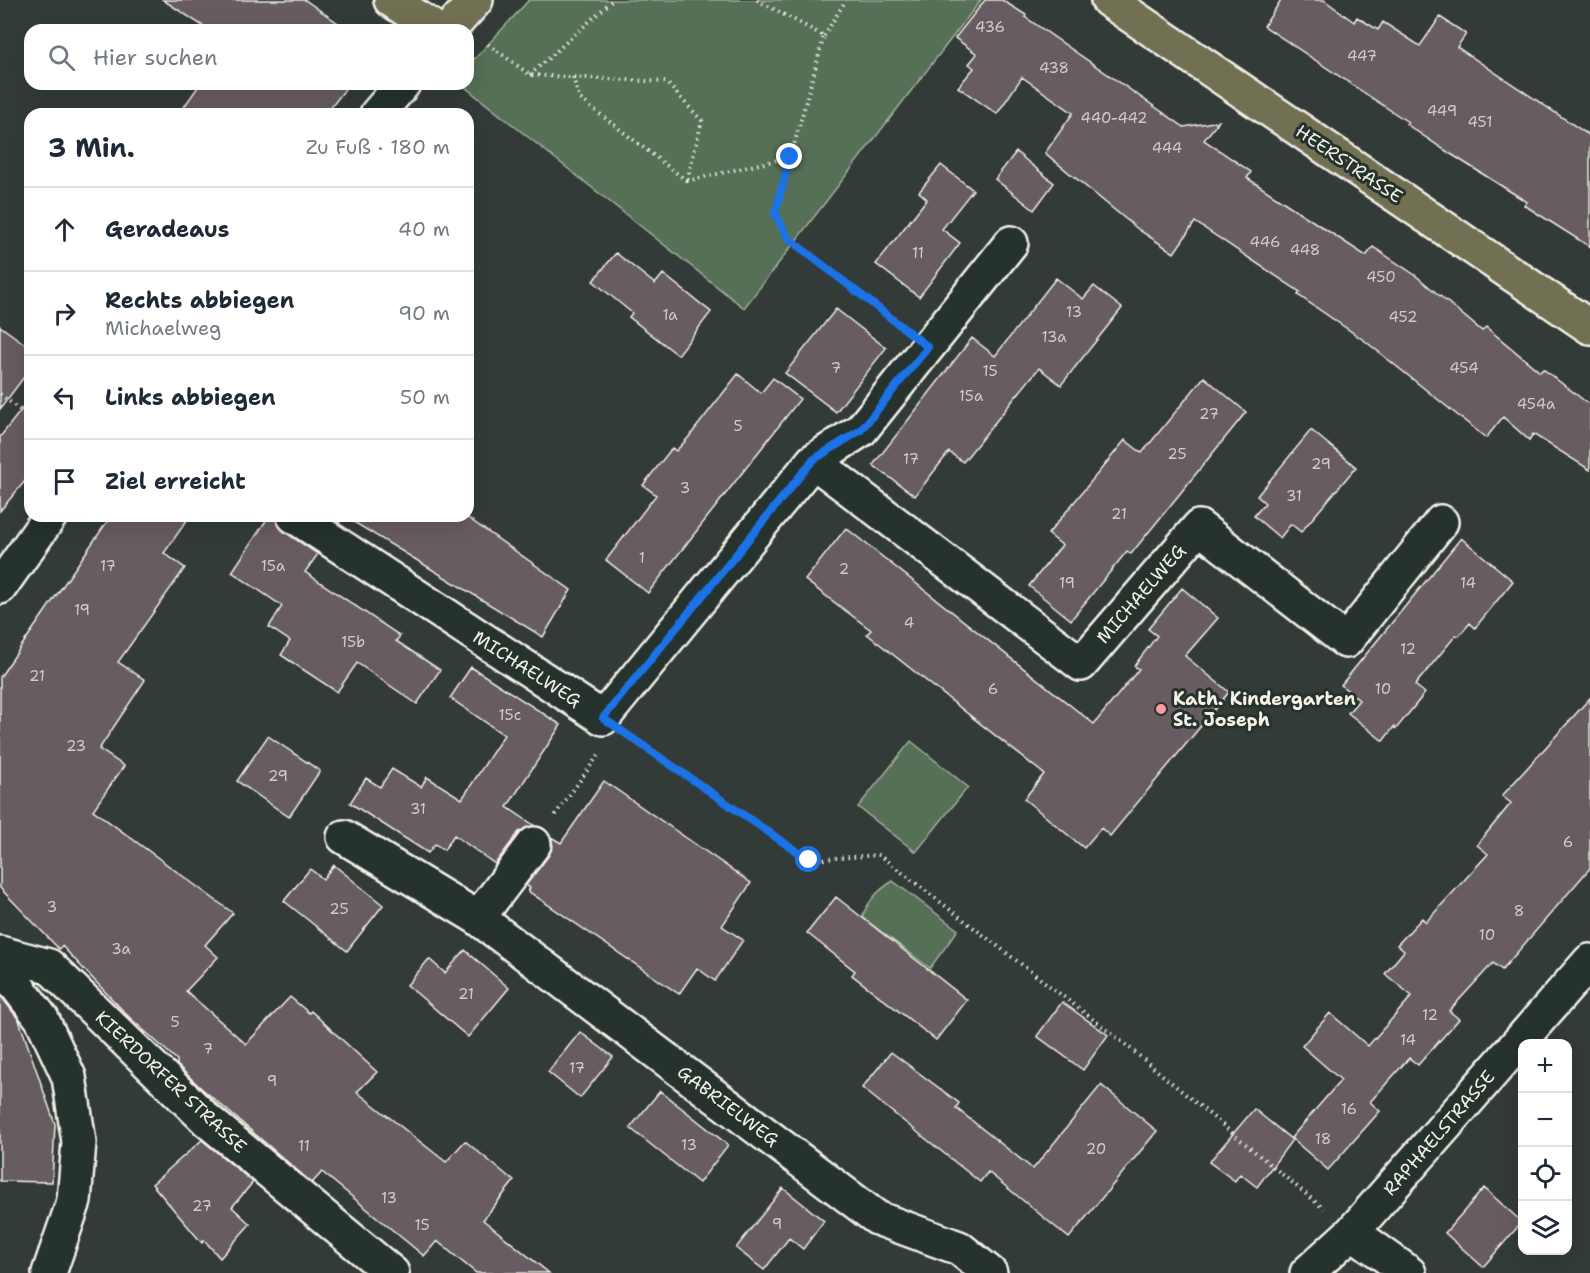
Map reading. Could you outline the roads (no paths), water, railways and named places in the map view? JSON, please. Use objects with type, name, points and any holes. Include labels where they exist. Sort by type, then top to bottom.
[{"type":"main road","points":[[391,0],[428,24]]},
{"type":"main road","points":[[454,24],[476,0]]},
{"type":"main road","name":"HEERSTRASSE","points":[[1108,0],[1590,327]]},
{"type":"street","points":[[382,108],[398,90]]},
{"type":"street","points":[[813,460],[861,430],[1011,243]]},
{"type":"street","name":"MICHAELWEG","points":[[303,522],[611,723],[813,460],[1081,664],[1199,527],[1346,641],[1441,522]]},
{"type":"street","points":[[0,587],[46,522]]},
{"type":"street","name":"GABRIELWEG","points":[[344,837],[478,918],[878,1218],[959,1248],[990,1273]]},
{"type":"street","points":[[478,918],[534,844]]},
{"type":"street","name":"KIERDORFER STRASSE","points":[[0,953],[49,966],[207,1120],[392,1273]]},
{"type":"street","name":"RAPHAELSTRASSE","points":[[1307,1273],[1352,1232],[1590,961]]},
{"type":"street","points":[[0,964],[42,1019],[69,1077],[79,1142],[75,1189],[67,1224],[49,1273]]},
{"type":"street","points":[[1352,1232],[1409,1273]]},
{"type":"place","name":"Kath. Kindergarten St. Joseph","points":[[1161,709]]}]
